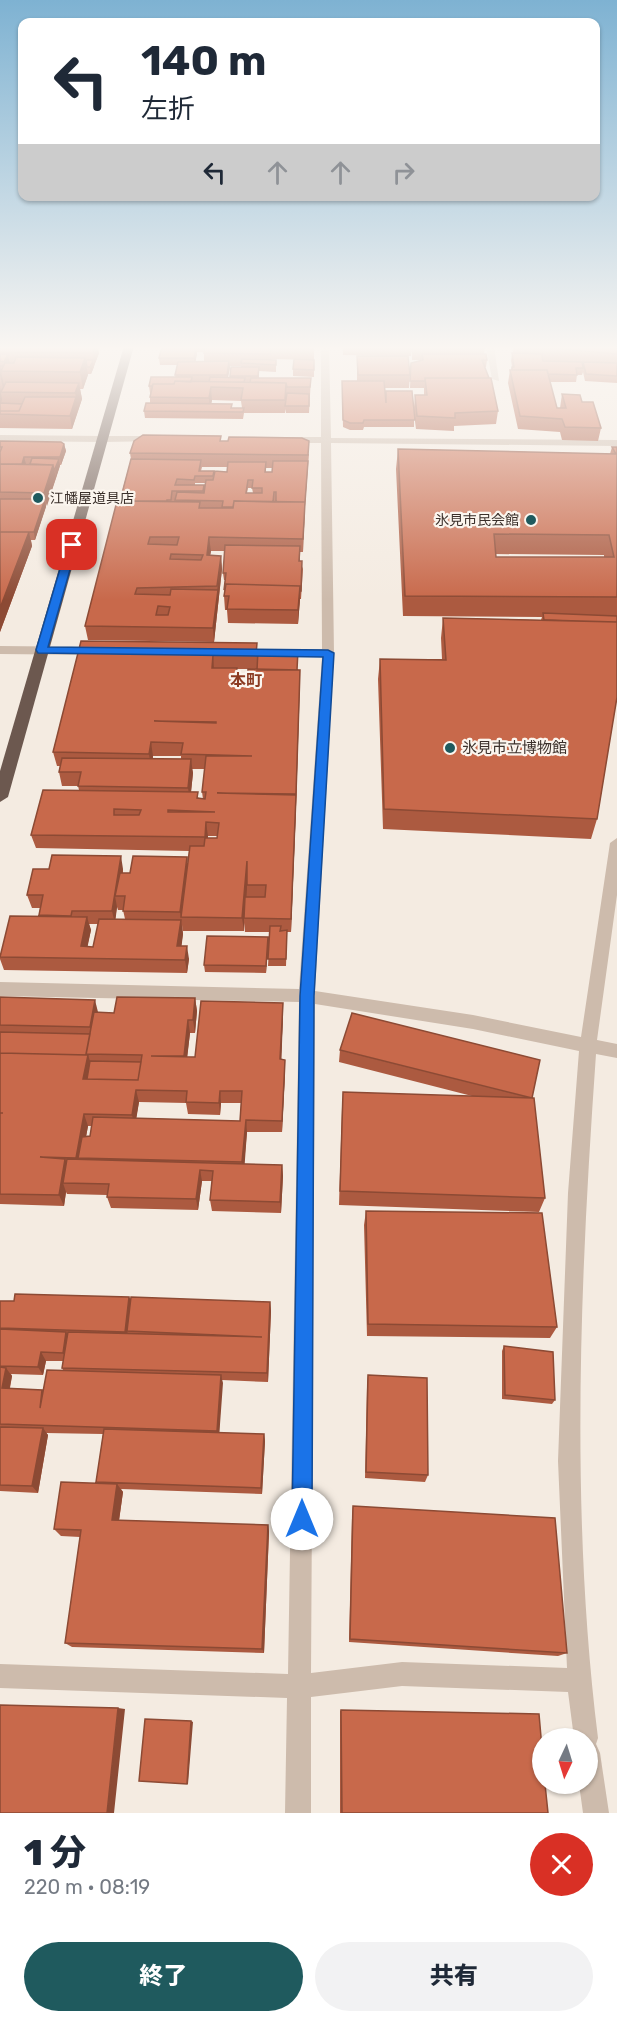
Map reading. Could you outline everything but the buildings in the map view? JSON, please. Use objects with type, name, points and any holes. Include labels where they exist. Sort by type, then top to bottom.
[{"type":"highway","points":[[0,796],[104,431]]},
{"type":"street","points":[[298,1813],[307,996],[328,653],[327,431]]},
{"type":"street","points":[[0,438],[173,439]]},
{"type":"street","points":[[279,440],[617,443]]},
{"type":"street","points":[[0,650],[113,651]]},
{"type":"street","points":[[269,653],[328,653]]},
{"type":"street","points":[[585,1728],[579,1680],[569,1461],[577,1193],[588,1044],[617,843]]},
{"type":"street","points":[[0,989],[307,996],[473,1022],[617,1051]]},
{"type":"street","points":[[0,1676],[301,1686],[402,1674],[579,1680]]},
{"type":"street","points":[[593,1794],[596,1813]]},
{"type":"place","name":"江幡屋道具店","points":[[38,498]]},
{"type":"place","name":"氷見市民会館","points":[[531,520]]},
{"type":"place","name":"氷見市立博物館","points":[[450,748]]},
{"type":"district","name":"本町","points":[[246,680]]},
{"type":"route","points":[[72,545],[42,650],[328,653],[307,996],[302,1519]]}]
